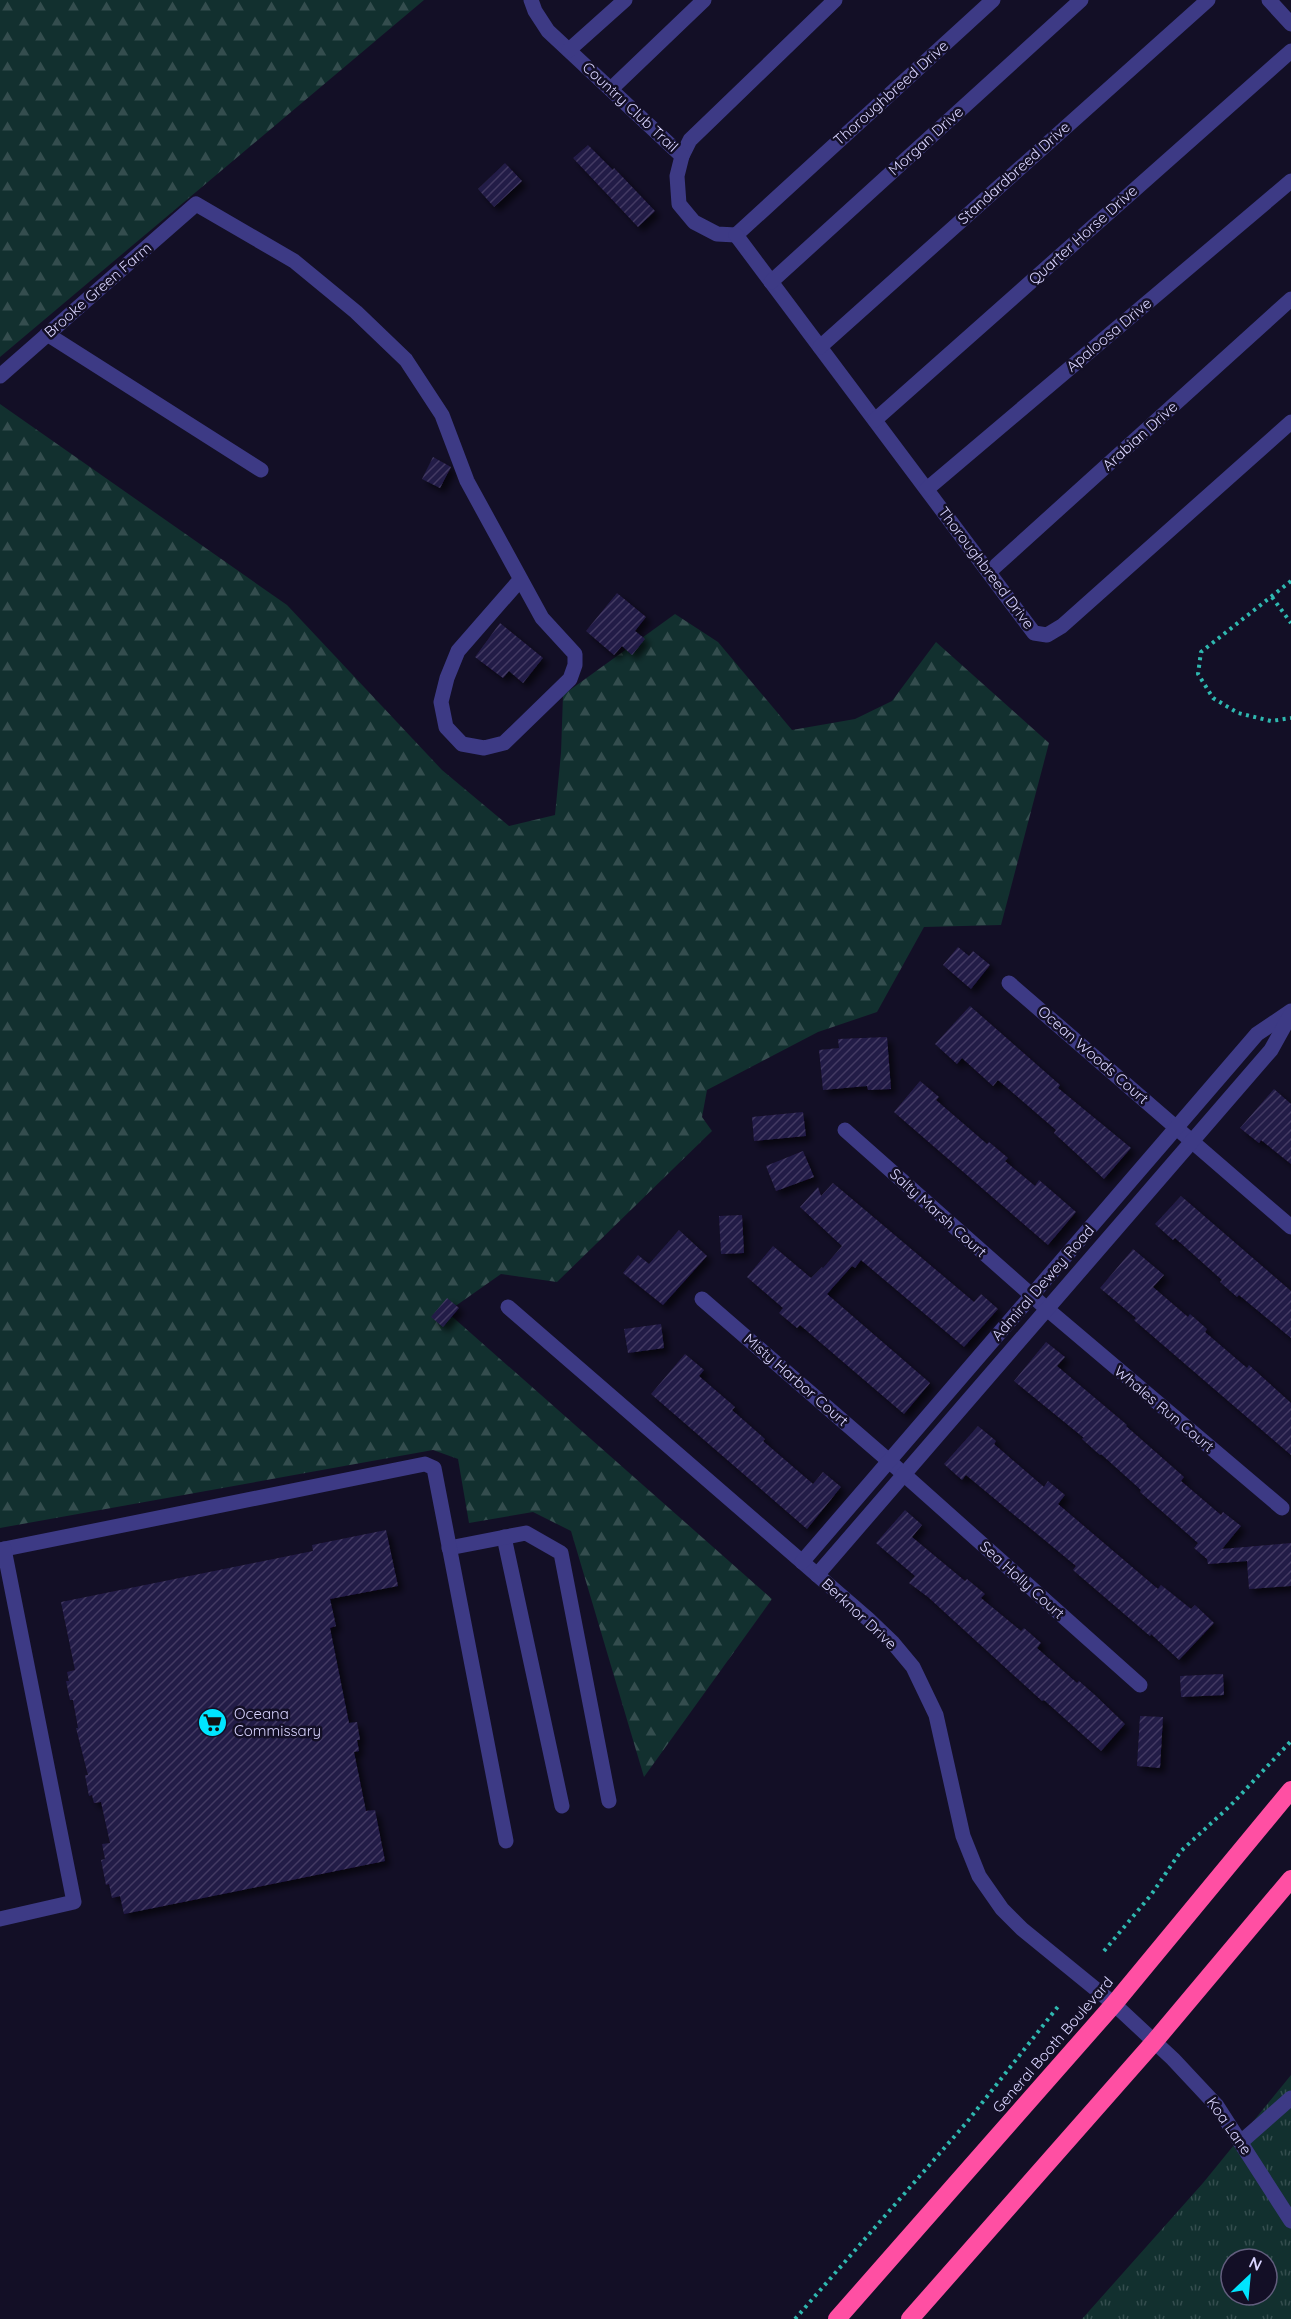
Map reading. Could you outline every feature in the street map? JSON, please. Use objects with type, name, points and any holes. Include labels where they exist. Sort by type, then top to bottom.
[{"type":"highway","name":"General Booth Boulevard","points":[[837,2319],[1114,2004],[1291,1790]]},
{"type":"highway","points":[[910,2319],[1154,2042],[1291,1879]]},
{"type":"street","name":"Country Club Trail","points":[[531,0],[548,31],[682,156],[690,140],[835,0]]},
{"type":"street","points":[[569,50],[625,0]]},
{"type":"street","points":[[611,89],[704,0]]},
{"type":"street","name":"Thoroughbreed Drive","points":[[993,0],[735,235],[1034,633],[1047,635],[1062,626],[1291,422]]},
{"type":"street","name":"Morgan Drive","points":[[771,282],[1081,0]]},
{"type":"street","name":"Standardbreed Drive","points":[[819,347],[1208,0]]},
{"type":"street","points":[[1269,0],[1291,24]]},
{"type":"street","name":"Quarter Horse Drive","points":[[875,420],[1291,51]]},
{"type":"street","points":[[682,156],[677,176],[679,204],[694,222],[717,234],[735,235]]},
{"type":"street","name":"Apaloosa Drive","points":[[927,489],[1291,180]]},
{"type":"street","name":"Brooke Green Farm","points":[[0,376],[196,204],[294,261],[356,312],[406,360],[442,416],[467,481],[520,579]]},
{"type":"street","name":"Arabian Drive","points":[[988,572],[1291,299]]},
{"type":"street","points":[[47,334],[261,470]]},
{"type":"street","points":[[520,579],[542,618],[575,654],[575,665],[570,679],[504,743],[484,748],[462,744],[446,727],[441,702],[447,678],[458,651],[520,579]]},
{"type":"street","name":"Ocean Woods Court","points":[[1009,983],[1291,1227]]},
{"type":"street","name":"Admiral Dewey Road","points":[[802,1562],[1257,1034],[1291,1012]]},
{"type":"street","name":"Admiral Dewey Road","points":[[817,1575],[1271,1050],[1291,1012]]},
{"type":"street","name":"Salty Marsh Court","points":[[845,1130],[1047,1309]]},
{"type":"street","name":"Misty Harbor Court","points":[[702,1299],[904,1474]]},
{"type":"street","name":"Berknor Drive","points":[[508,1307],[893,1643],[913,1667],[936,1715],[963,1836],[978,1876],[1002,1909],[1022,1929],[1114,2004],[1154,2042]]},
{"type":"street","name":"Whales Run Court","points":[[1047,1309],[1282,1508]]},
{"type":"street","points":[[0,1919],[74,1902],[2,1550],[425,1464],[434,1468],[506,1842]]},
{"type":"street","name":"Sea Holly Court","points":[[904,1474],[1140,1685]]},
{"type":"street","points":[[449,1548],[526,1533],[561,1553],[609,1801]]},
{"type":"street","points":[[504,1537],[562,1806]]},
{"type":"street","name":"Koa Lane","points":[[1154,2042],[1217,2106],[1291,2221]]},
{"type":"street","points":[[1241,2142],[1291,2098]]},
{"type":"path","points":[[1291,581],[1201,652],[1198,674],[1213,698],[1238,713],[1271,721],[1291,718]]},
{"type":"path","points":[[1272,597],[1291,623]]},
{"type":"path","points":[[1104,1951],[1151,1895],[1181,1851],[1232,1805],[1291,1741]]},
{"type":"path","points":[[795,2319],[968,2122],[1060,2004]]},
{"type":"green space","points":[[0,0],[424,0],[0,357]]},
{"type":"green space","points":[[0,404],[287,605],[442,770],[509,826],[555,815],[561,753],[563,695],[675,614],[718,642],[792,730],[855,719],[892,701],[936,642],[1049,743],[1001,925],[924,927],[877,1012],[818,1032],[707,1090],[702,1117],[712,1131],[557,1282],[501,1274],[447,1312],[772,1599],[644,1777],[571,1531],[533,1512],[469,1523],[458,1459],[433,1450],[0,1528]]},
{"type":"green space","points":[[1291,2075],[1291,2319],[1082,2319],[1203,2183]]},
{"type":"building","points":[[588,145],[613,170],[614,168],[655,211],[638,227],[573,158]]},
{"type":"building","points":[[505,163],[522,181],[494,207],[478,189]]},
{"type":"building","points":[[433,457],[451,467],[440,488],[422,479]]},
{"type":"building","points":[[617,593],[646,617],[635,631],[645,639],[632,655],[622,646],[614,655],[586,631]]},
{"type":"building","points":[[500,623],[543,658],[523,683],[509,671],[503,678],[475,657]]},
{"type":"building","points":[[958,947],[969,956],[973,951],[990,965],[971,989],[943,965]]},
{"type":"building","points":[[970,1006],[1060,1085],[1058,1088],[1131,1148],[1104,1179],[1054,1133],[1056,1130],[998,1080],[993,1086],[962,1058],[957,1064],[935,1044]]},
{"type":"building","points":[[887,1037],[891,1089],[868,1090],[867,1086],[823,1090],[819,1050],[839,1048],[838,1039]]},
{"type":"building","points":[[920,1081],[939,1097],[936,1100],[987,1144],[989,1142],[1008,1158],[1005,1161],[1035,1186],[1039,1180],[1076,1212],[1048,1245],[894,1112]]},
{"type":"building","points":[[1274,1089],[1291,1104],[1291,1164],[1261,1140],[1259,1143],[1240,1128]]},
{"type":"building","points":[[803,1112],[806,1136],[754,1141],[752,1117]]},
{"type":"building","points":[[803,1151],[814,1177],[776,1191],[766,1166]]},
{"type":"building","points":[[833,1183],[974,1302],[981,1294],[998,1309],[964,1347],[861,1260],[855,1268],[852,1266],[827,1294],[930,1383],[904,1414],[800,1325],[797,1328],[779,1313],[783,1308],[747,1277],[773,1246],[811,1278],[823,1268],[842,1246],[800,1207],[818,1187],[821,1196]]},
{"type":"building","points":[[1181,1196],[1291,1291],[1291,1338],[1239,1295],[1237,1297],[1220,1282],[1222,1280],[1175,1238],[1173,1240],[1155,1224]]},
{"type":"building","points":[[742,1215],[744,1253],[721,1254],[719,1216]]},
{"type":"building","points":[[679,1230],[707,1256],[663,1305],[623,1273],[638,1255],[649,1264]]},
{"type":"building","points":[[1133,1249],[1164,1275],[1153,1287],[1188,1317],[1190,1314],[1207,1329],[1205,1332],[1247,1368],[1249,1365],[1291,1403],[1291,1455],[1100,1288]]},
{"type":"building","points":[[447,1298],[459,1308],[443,1327],[431,1317]]},
{"type":"building","points":[[661,1324],[664,1348],[628,1353],[624,1329]]},
{"type":"building","points":[[1046,1342],[1065,1357],[1057,1366],[1184,1477],[1181,1481],[1221,1515],[1223,1512],[1241,1526],[1222,1549],[1291,1543],[1291,1586],[1249,1589],[1247,1561],[1208,1564],[1207,1559],[1194,1548],[1198,1543],[1082,1439],[1084,1438],[1014,1381]]},
{"type":"building","points":[[685,1354],[704,1370],[699,1376],[735,1407],[732,1410],[765,1439],[763,1441],[813,1484],[823,1472],[841,1487],[807,1529],[651,1394]]},
{"type":"building","points":[[978,1426],[996,1441],[994,1444],[1044,1487],[1048,1481],[1065,1495],[1058,1504],[1158,1589],[1161,1585],[1191,1609],[1195,1605],[1214,1623],[1179,1660],[1073,1570],[1076,1566],[966,1475],[962,1480],[944,1464]]},
{"type":"building","points":[[905,1510],[922,1525],[912,1537],[965,1581],[967,1579],[985,1594],[981,1598],[1021,1631],[1024,1628],[1041,1643],[1037,1648],[1077,1683],[1079,1681],[1125,1724],[1101,1751],[1044,1700],[1042,1701],[928,1597],[909,1583],[915,1576],[876,1543]]},
{"type":"building","name":"Oceana Commissary","points":[[386,1530],[398,1586],[330,1599],[336,1626],[330,1628],[349,1723],[357,1722],[359,1751],[354,1752],[366,1811],[375,1810],[385,1861],[124,1914],[120,1896],[112,1898],[109,1884],[106,1885],[101,1860],[105,1859],[102,1844],[110,1843],[101,1802],[94,1803],[92,1795],[89,1796],[85,1775],[88,1775],[76,1728],[78,1728],[73,1700],[70,1700],[66,1681],[69,1681],[67,1672],[75,1670],[61,1602],[313,1551],[312,1545]]},
{"type":"building","points":[[1223,1674],[1224,1695],[1181,1697],[1180,1676]]},
{"type":"building","points":[[1140,1716],[1163,1717],[1160,1768],[1137,1766]]},
{"type":"place","name":"Oceana Commissary","points":[[213,1723]]}]
